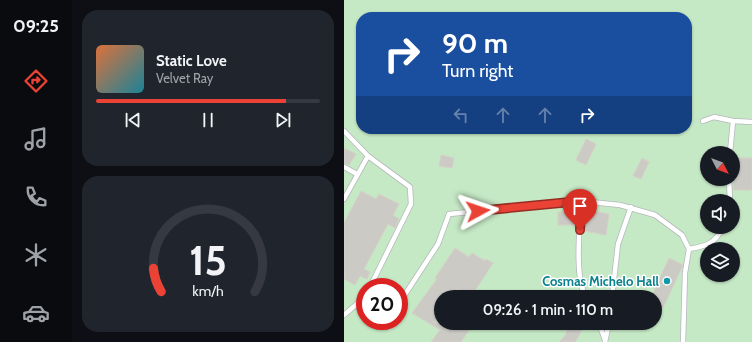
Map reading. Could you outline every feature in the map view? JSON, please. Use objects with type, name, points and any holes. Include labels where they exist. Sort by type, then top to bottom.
[{"type":"lane","points":[[703,121],[714,117],[733,121],[752,122]]},
{"type":"lane","points":[[731,146],[733,121]]},
{"type":"lane","points":[[344,131],[368,156],[410,187],[411,204],[374,278]]},
{"type":"lane","points":[[344,199],[368,156]]},
{"type":"lane","points":[[344,167],[358,174]]},
{"type":"lane","points":[[581,201],[579,274],[582,290]]},
{"type":"lane","points":[[408,290],[438,244],[449,214],[581,201],[631,207],[655,215],[667,223],[682,236],[689,249],[685,273],[683,342]]},
{"type":"lane","points":[[613,290],[618,244],[631,207]]},
{"type":"lane","points":[[689,249],[705,246],[715,240],[719,234]]},
{"type":"lane","points":[[344,315],[356,304]]},
{"type":"lane","points":[[601,330],[605,341]]},
{"type":"lane","points":[[605,341],[607,330]]},
{"type":"green space","points":[[344,0],[752,0],[752,342],[344,342]]},
{"type":"building","points":[[586,139],[596,144],[586,165],[576,160]]},
{"type":"building","points":[[344,148],[356,154],[349,165],[344,163]]},
{"type":"building","points":[[441,155],[454,158],[452,168],[439,166]]},
{"type":"building","points":[[642,158],[649,162],[641,179],[633,176]]},
{"type":"building","points":[[740,158],[752,158],[752,190],[733,190],[733,186],[740,186]]},
{"type":"building","points":[[361,191],[376,199],[379,194],[399,204],[393,215],[399,219],[395,228],[388,224],[364,269],[370,272],[367,278],[360,276],[359,278],[356,278],[355,285],[344,279],[344,223]]},
{"type":"building","points":[[587,210],[609,214],[606,235],[584,231]]},
{"type":"building","points":[[558,212],[575,212],[574,225],[558,225]]},
{"type":"building","points":[[455,248],[469,257],[472,253],[485,261],[486,259],[493,263],[476,290],[434,290],[434,326],[412,313],[437,279],[435,278]]},
{"type":"building","name":"Cosmas Michelo Hall","points":[[669,258],[683,265],[663,308],[662,290],[654,290]]},
{"type":"building","points":[[440,330],[469,330],[461,342],[431,342]]},
{"type":"building","points":[[567,330],[581,330],[575,342],[559,342],[565,336]]},
{"type":"place","name":"Cosmas Michelo Hall","points":[[667,281]]},
{"type":"route","points":[[478,211],[581,201],[580,230]]}]
